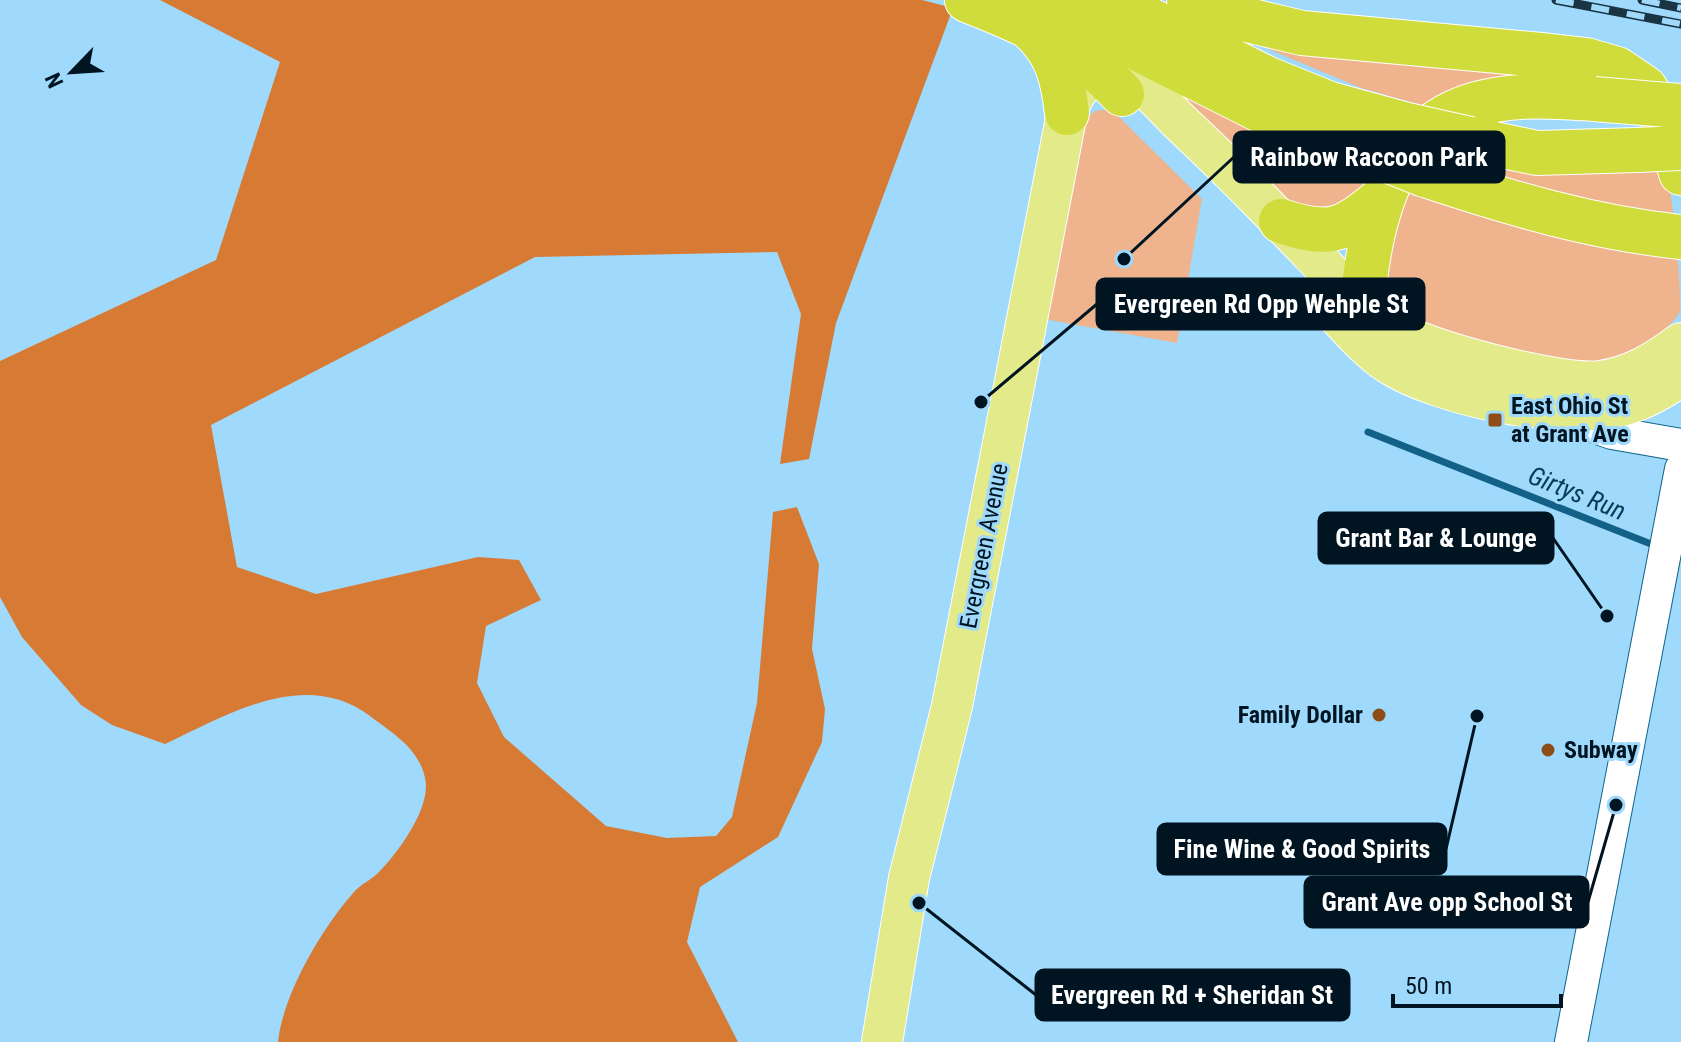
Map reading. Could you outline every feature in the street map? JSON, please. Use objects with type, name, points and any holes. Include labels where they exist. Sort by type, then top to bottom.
[{"type":"highway","points":[[967,0],[1073,16],[1278,119],[1425,175],[1542,211],[1619,230],[1681,237]]},
{"type":"highway","points":[[1110,0],[1268,79],[1330,104],[1407,125],[1537,153],[1681,148]]},
{"type":"highway","points":[[1189,0],[1227,15],[1302,33],[1571,58],[1617,69],[1645,88],[1653,100],[1667,124],[1681,173]]},
{"type":"highway","points":[[1027,11],[1083,55],[1113,84]]},
{"type":"highway","points":[[1027,11],[1060,71],[1067,113]]},
{"type":"highway","points":[[1362,305],[1379,201],[1408,148],[1458,112],[1492,100],[1521,97],[1681,106]]},
{"type":"highway","points":[[1281,221],[1309,230],[1332,231],[1355,222],[1379,201]]},
{"type":"main road","points":[[1681,343],[1645,368],[1597,381],[1563,379],[1427,345],[1390,328],[1362,305],[1140,84],[1123,74],[1113,84],[1387,362],[1424,381],[1545,410],[1619,406],[1654,395],[1681,376]]},
{"type":"main road","name":"Evergreen Avenue","points":[[882,1042],[909,878],[952,706],[1067,113],[1073,92],[1085,80],[1113,84]]},
{"type":"street","points":[[1545,410],[1612,433],[1681,445]]},
{"type":"street","points":[[1571,1042],[1681,469]]},
{"type":"shaded area","points":[[160,0],[922,0],[953,8],[836,323],[809,459],[780,464],[801,314],[777,252],[535,257],[211,425],[237,567],[316,594],[478,557],[519,560],[541,600],[486,626],[477,683],[504,737],[606,826],[667,838],[716,836],[732,817],[757,703],[773,512],[797,507],[819,564],[812,649],[825,709],[822,742],[778,837],[700,887],[687,942],[738,1042],[278,1042],[287,1003],[317,943],[354,892],[378,873],[412,829],[426,790],[417,758],[404,742],[370,716],[345,702],[319,696],[293,696],[240,709],[165,744],[112,725],[81,705],[22,637],[0,597],[0,361],[216,260],[280,62]]},
{"type":"shaded area","points":[[1094,34],[1380,178],[1372,191],[1305,217]]},
{"type":"shaded area","points":[[1240,37],[1572,74],[1442,111],[1361,88]]},
{"type":"shaded area","points":[[1111,109],[1202,199],[1177,343],[1044,319],[1085,120],[1095,111]]},
{"type":"shaded area","points":[[1483,160],[1666,170],[1676,241],[1680,311],[1666,328],[1633,350],[1635,359],[1581,368],[1406,323],[1373,293],[1386,285],[1403,186],[1500,181]]},
{"type":"waterway","name":"Girtys Run","points":[[1368,432],[1656,546]]},
{"type":"railway","points":[[1556,0],[1681,24]]},
{"type":"railway","points":[[1642,0],[1681,8]]},
{"type":"place","name":"Rainbow Raccoon Park","points":[[1124,259]]},
{"type":"place","name":"Evergreen Rd Opp Wehple St","points":[[981,402]]},
{"type":"place","name":"East Ohio St at Grant Ave","points":[[1495,420]]},
{"type":"place","name":"Grant Bar & Lounge","points":[[1607,616]]},
{"type":"place","name":"Family Dollar","points":[[1379,715]]},
{"type":"place","name":"Fine Wine & Good Spirits","points":[[1477,716]]},
{"type":"place","name":"Subway","points":[[1548,750]]},
{"type":"place","name":"Grant Ave opp School St","points":[[1616,805]]},
{"type":"place","name":"Evergreen Rd + Sheridan St","points":[[919,903]]}]
